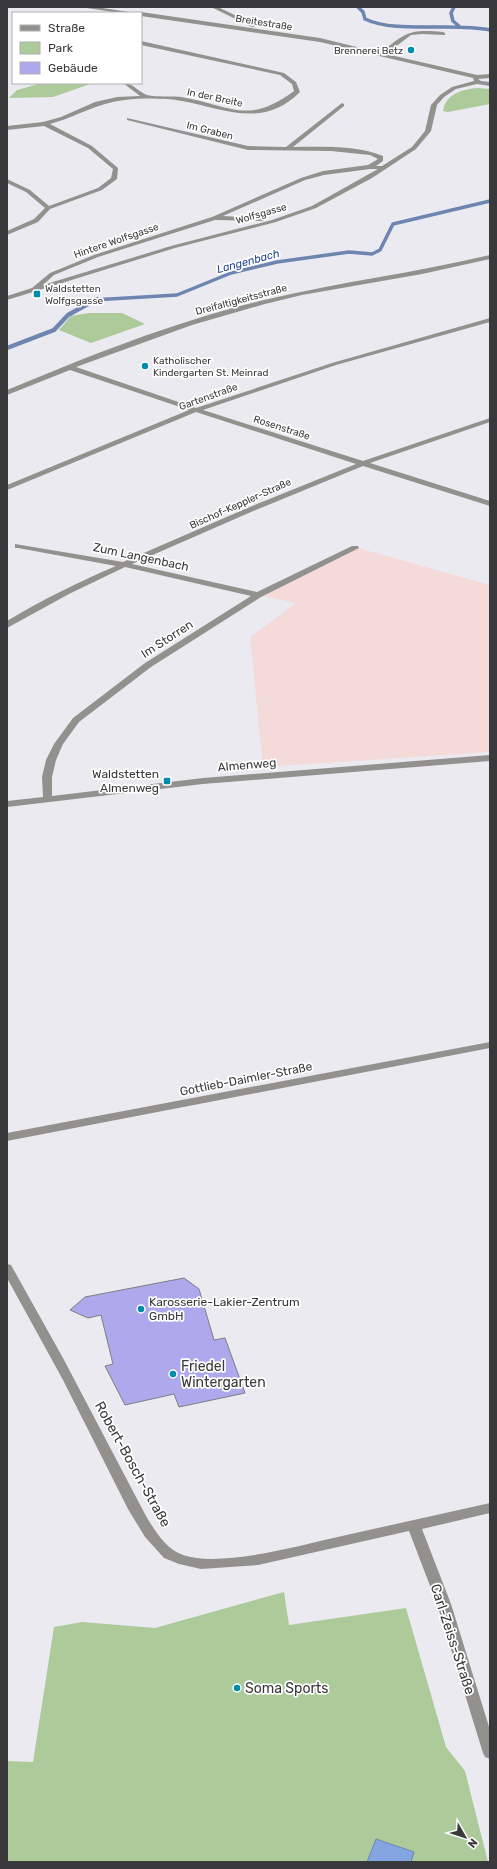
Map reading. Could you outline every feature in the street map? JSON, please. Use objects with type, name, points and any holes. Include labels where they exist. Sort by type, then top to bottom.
[{"type":"street","points":[[83,7],[119,12]]},
{"type":"street","points":[[214,7],[262,30]]},
{"type":"street","name":"Breitestraße","points":[[142,14],[262,30],[340,44],[477,79]]},
{"type":"street","points":[[382,55],[405,34],[424,32],[443,34]]},
{"type":"street","name":"In der Breite","points":[[7,128],[45,124],[102,102],[146,97],[178,98],[226,110],[255,113],[269,111],[279,106],[297,92],[296,85],[292,79],[282,74],[248,65],[157,48],[142,43]]},
{"type":"street","points":[[477,79],[490,76]]},
{"type":"street","points":[[477,79],[490,84]]},
{"type":"street","name":"Wolfsgasse","points":[[7,298],[173,246],[274,221],[314,207],[384,168],[414,148],[428,131],[434,105],[442,96],[454,88],[477,79]]},
{"type":"street","points":[[127,84],[146,97]]},
{"type":"street","points":[[287,149],[342,105]]},
{"type":"street","name":"Im Graben","points":[[129,118],[248,148],[359,151],[371,153],[380,157],[381,160],[370,167]]},
{"type":"street","points":[[7,233],[37,219],[46,213],[48,208],[100,189],[114,179],[116,169],[90,147],[45,124]]},
{"type":"street","name":"Hintere Wolfsgasse","points":[[30,292],[52,274],[96,256],[214,218],[312,176],[370,167],[384,168]]},
{"type":"street","points":[[7,181],[28,191],[48,208]]},
{"type":"street","name":"Hintere Wolfsgasse","points":[[214,218],[274,221]]},
{"type":"street","name":"Dreifaltigkeitsstraße","points":[[7,393],[69,367],[163,331],[244,307],[303,293],[407,275],[490,257]]},
{"type":"street","name":"Gartenstraße","points":[[7,488],[196,410],[334,364],[490,320]]},
{"type":"street","name":"Rosenstraße","points":[[69,367],[196,410],[490,504]]},
{"type":"street","name":"Bischof-Keppler-Straße","points":[[7,625],[25,613],[75,587],[296,489],[362,463],[490,420]]},
{"type":"street","name":"Zum Langenbach","points":[[18,546],[125,565],[258,594]]},
{"type":"street","name":"Im Storren","points":[[48,800],[48,777],[51,760],[59,744],[76,720],[148,665],[258,594],[355,548]]},
{"type":"street","name":"Almenweg","points":[[7,804],[203,781],[490,758]]},
{"type":"street","name":"Gottlieb-Daimler-Straße","points":[[7,1137],[490,1045]]},
{"type":"street","name":"Robert-Bosch-Straße","points":[[7,1268],[69,1381],[148,1532],[170,1554],[194,1563],[223,1563],[258,1560],[490,1508]]},
{"type":"street","name":"Carl-Zeiss-Straße","points":[[414,1526],[444,1604],[490,1753]]},
{"type":"shaded area","points":[[358,548],[490,585],[490,752],[263,767],[250,637],[296,603],[264,596]]},
{"type":"green space","points":[[38,84],[90,84],[53,97],[9,98],[17,90]]},
{"type":"green space","points":[[478,88],[490,89],[490,104],[448,112],[443,111],[444,105],[451,97],[461,91]]},
{"type":"green space","points":[[89,313],[122,313],[145,324],[91,343],[59,330],[71,316]]},
{"type":"green space","name":"Soma Sports","points":[[284,1592],[289,1625],[406,1608],[446,1747],[465,1771],[488,1862],[7,1862],[7,1761],[33,1762],[54,1627],[82,1622],[155,1628]]},
{"type":"water","points":[[376,1839],[414,1852],[411,1862],[367,1862]]},
{"type":"building","points":[[184,1278],[199,1289],[214,1340],[225,1338],[245,1393],[179,1407],[174,1394],[125,1405],[105,1366],[113,1364],[101,1315],[88,1318],[70,1310],[85,1297]]},
{"type":"waterway","points":[[358,7],[363,12],[365,19],[392,26],[459,27],[490,30]]},
{"type":"waterway","points":[[454,7],[451,13],[453,21],[459,26]]},
{"type":"waterway","name":"Langenbach","points":[[95,300],[177,295],[231,273],[277,262],[349,252],[372,254],[380,250],[393,224],[490,201]]},
{"type":"waterway","name":"Langenbach","points":[[7,348],[54,330],[68,315],[95,300]]},
{"type":"place","name":"Brennerei Betz","points":[[411,50]]},
{"type":"place","name":"Waldstetten Wolfgsgasse","points":[[37,294]]},
{"type":"place","name":"Katholischer Kindergarten St. Meinrad","points":[[145,366]]},
{"type":"place","name":"Waldstetten Almenweg","points":[[167,781]]},
{"type":"place","name":"Karosserie-Lakier-Zentrum GmbH","points":[[141,1309]]},
{"type":"place","name":"Friedel Wintergarten","points":[[173,1374]]},
{"type":"place","name":"Soma Sports","points":[[237,1688]]}]
